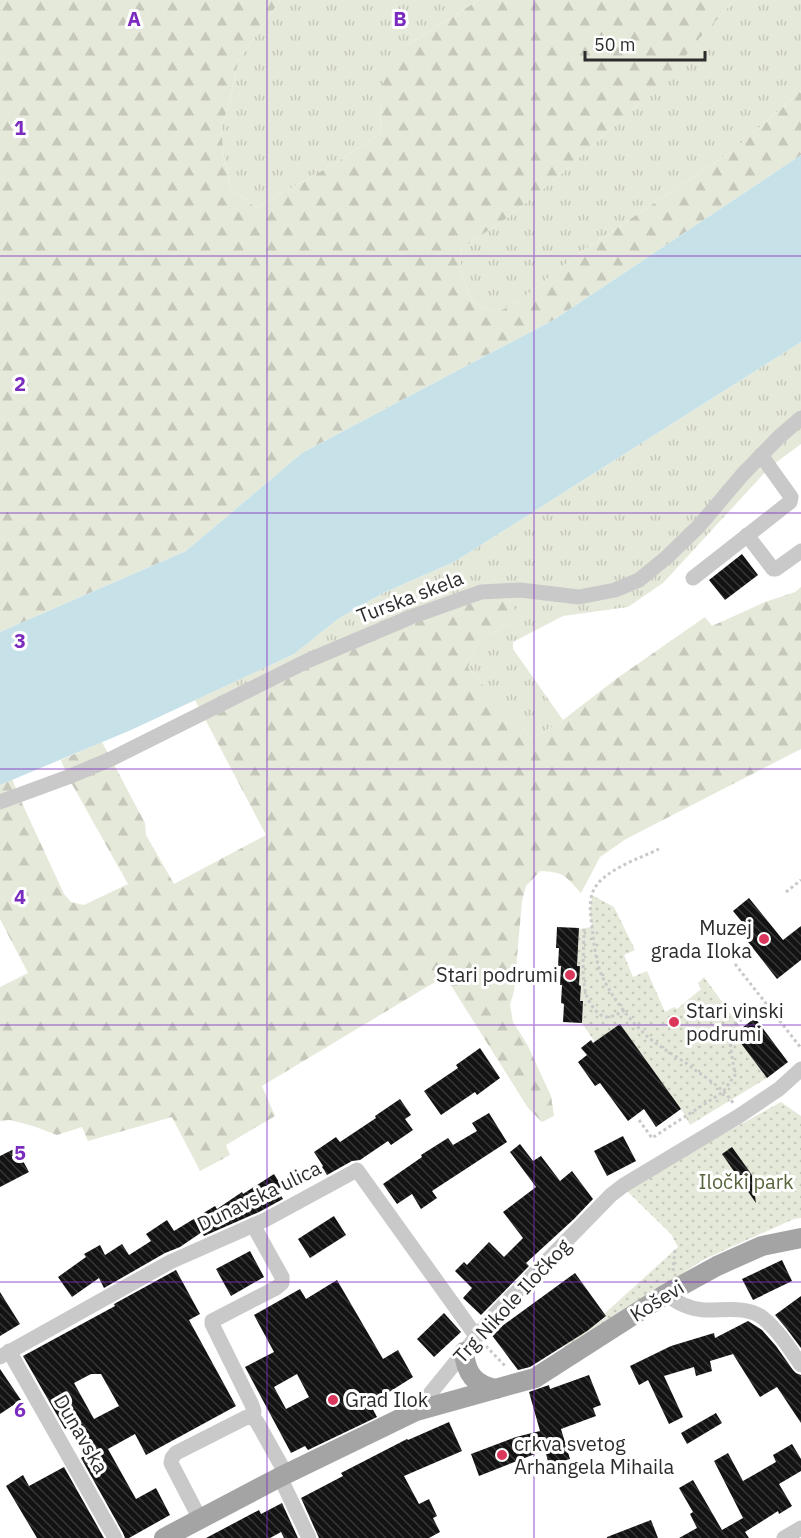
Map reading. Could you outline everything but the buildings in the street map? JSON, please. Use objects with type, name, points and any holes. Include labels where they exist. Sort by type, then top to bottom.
[{"type":"main road","name":"Koševi","points":[[521,1383],[548,1371],[666,1294],[717,1266],[762,1246],[801,1238]]},
{"type":"main road","points":[[464,1352],[468,1370],[473,1377],[481,1385],[496,1389]]},
{"type":"main road","name":"Trg Nikole Iločkog","points":[[164,1538],[283,1475],[416,1411],[521,1383]]},
{"type":"street","name":"Turska skela","points":[[0,802],[111,759],[307,662],[411,617],[481,592],[520,590],[579,597],[615,590],[639,580],[699,526],[743,474],[801,418]]},
{"type":"street","points":[[693,578],[790,502],[792,497],[761,455]]},
{"type":"street","points":[[747,535],[773,569],[801,551]]},
{"type":"street","name":"Trg Nikole Iločkog","points":[[416,1411],[502,1307],[611,1196],[624,1185],[739,1116],[779,1089],[801,1069]]},
{"type":"street","name":"Dunavska ulica","points":[[5,1354],[170,1262],[253,1225],[357,1170],[477,1336]]},
{"type":"street","points":[[253,1225],[282,1277],[282,1282],[276,1288],[212,1321],[212,1324],[252,1405],[253,1418]]},
{"type":"street","points":[[666,1294],[674,1301],[703,1310],[747,1311],[762,1316],[783,1339],[801,1365]]},
{"type":"street","name":"Dunavska","points":[[5,1354],[116,1538]]},
{"type":"street","points":[[200,1519],[171,1463],[172,1458],[176,1452],[247,1417],[253,1418],[283,1475],[309,1538]]},
{"type":"street","points":[[784,1538],[801,1528]]},
{"type":"path","points":[[659,849],[608,874],[597,884],[592,895],[590,913],[598,965],[604,981],[639,1029],[715,1084],[731,1100],[739,1116]]},
{"type":"path","points":[[786,892],[801,880]]},
{"type":"path","points":[[584,929],[586,994],[597,1012],[603,1017],[611,1017],[625,1010]]},
{"type":"path","points":[[735,964],[801,1048]]},
{"type":"path","points":[[639,1120],[652,1138],[723,1092],[735,1075],[733,1054],[728,1037],[730,1029],[766,1003]]},
{"type":"path","points":[[673,1270],[675,1249]]},
{"type":"path","points":[[477,1336],[521,1383]]},
{"type":"green space","points":[[0,0],[280,0],[238,62],[230,101],[221,128],[224,157],[231,188],[256,208],[339,161],[381,133],[380,99],[386,70],[409,44],[479,0],[735,0],[697,41],[673,72],[558,177],[507,218],[462,248],[460,270],[473,302],[496,313],[519,301],[584,250],[735,149],[801,91],[801,155],[555,319],[302,453],[186,551],[0,632]]},
{"type":"green space","points":[[280,0],[479,0],[409,44],[380,99],[381,133],[339,161],[256,208],[231,188],[224,157],[221,128],[230,101],[238,62]]},
{"type":"green space","points":[[735,0],[801,0],[801,91],[735,149],[584,250],[519,301],[496,313],[473,302],[460,270],[462,248],[507,218],[558,177],[639,103]]},
{"type":"green space","points":[[801,342],[801,444],[770,467],[663,583],[628,607],[563,616],[513,642],[513,649],[563,720],[532,739],[468,668],[473,651],[482,640],[514,622],[205,719],[195,700],[294,654],[338,619],[383,593],[454,562]]},
{"type":"green space","points":[[801,587],[801,749],[626,839],[600,857],[581,893],[564,876],[555,872],[540,871],[526,886],[522,901],[514,991],[510,1005],[513,1022],[527,1044],[551,1096],[554,1116],[542,1122],[528,1108],[445,976],[262,1086],[275,1116],[226,1145],[230,1155],[200,1171],[172,1117],[88,1141],[82,1127],[57,1135],[10,1120],[0,1121],[0,987],[28,973],[0,919],[0,785],[12,779],[64,894],[71,902],[84,905],[128,884],[68,777],[61,760],[102,742],[145,823],[146,835],[174,884],[266,835],[205,719],[350,647],[489,595],[506,596],[515,610],[514,622],[478,644],[473,651],[468,668],[532,739],[563,720],[616,679],[705,617],[712,626],[765,602],[795,592]]},
{"type":"green space","points":[[592,895],[614,907],[635,950],[624,955],[633,977],[647,971],[665,1012],[674,1007],[677,1009],[701,989],[698,983],[704,977],[741,1028],[734,1034],[767,1078],[690,1125],[620,1024],[595,1042],[582,1023],[583,1001],[580,1001],[581,986],[577,966],[579,929],[592,927],[590,913]]},
{"type":"green space","name":"Iločki park","points":[[781,1102],[801,1116],[801,1218],[794,1219],[701,1261],[567,1349],[564,1346],[606,1317],[604,1314],[678,1247],[671,1234],[627,1191],[636,1182]]},
{"type":"water","points":[[801,155],[801,342],[454,562],[383,593],[338,619],[294,654],[131,730],[0,785],[0,632],[186,551],[302,453],[555,319]]},
{"type":"place","name":"Muzej grada Iloka","points":[[764,939]]},
{"type":"place","name":"Stari podrumi","points":[[570,975]]},
{"type":"place","name":"Stari vinski podrumi","points":[[674,1022]]},
{"type":"place","name":"Grad Ilok","points":[[333,1400]]},
{"type":"place","name":"crkva svetog Arhangela Mihaila","points":[[502,1455]]}]
